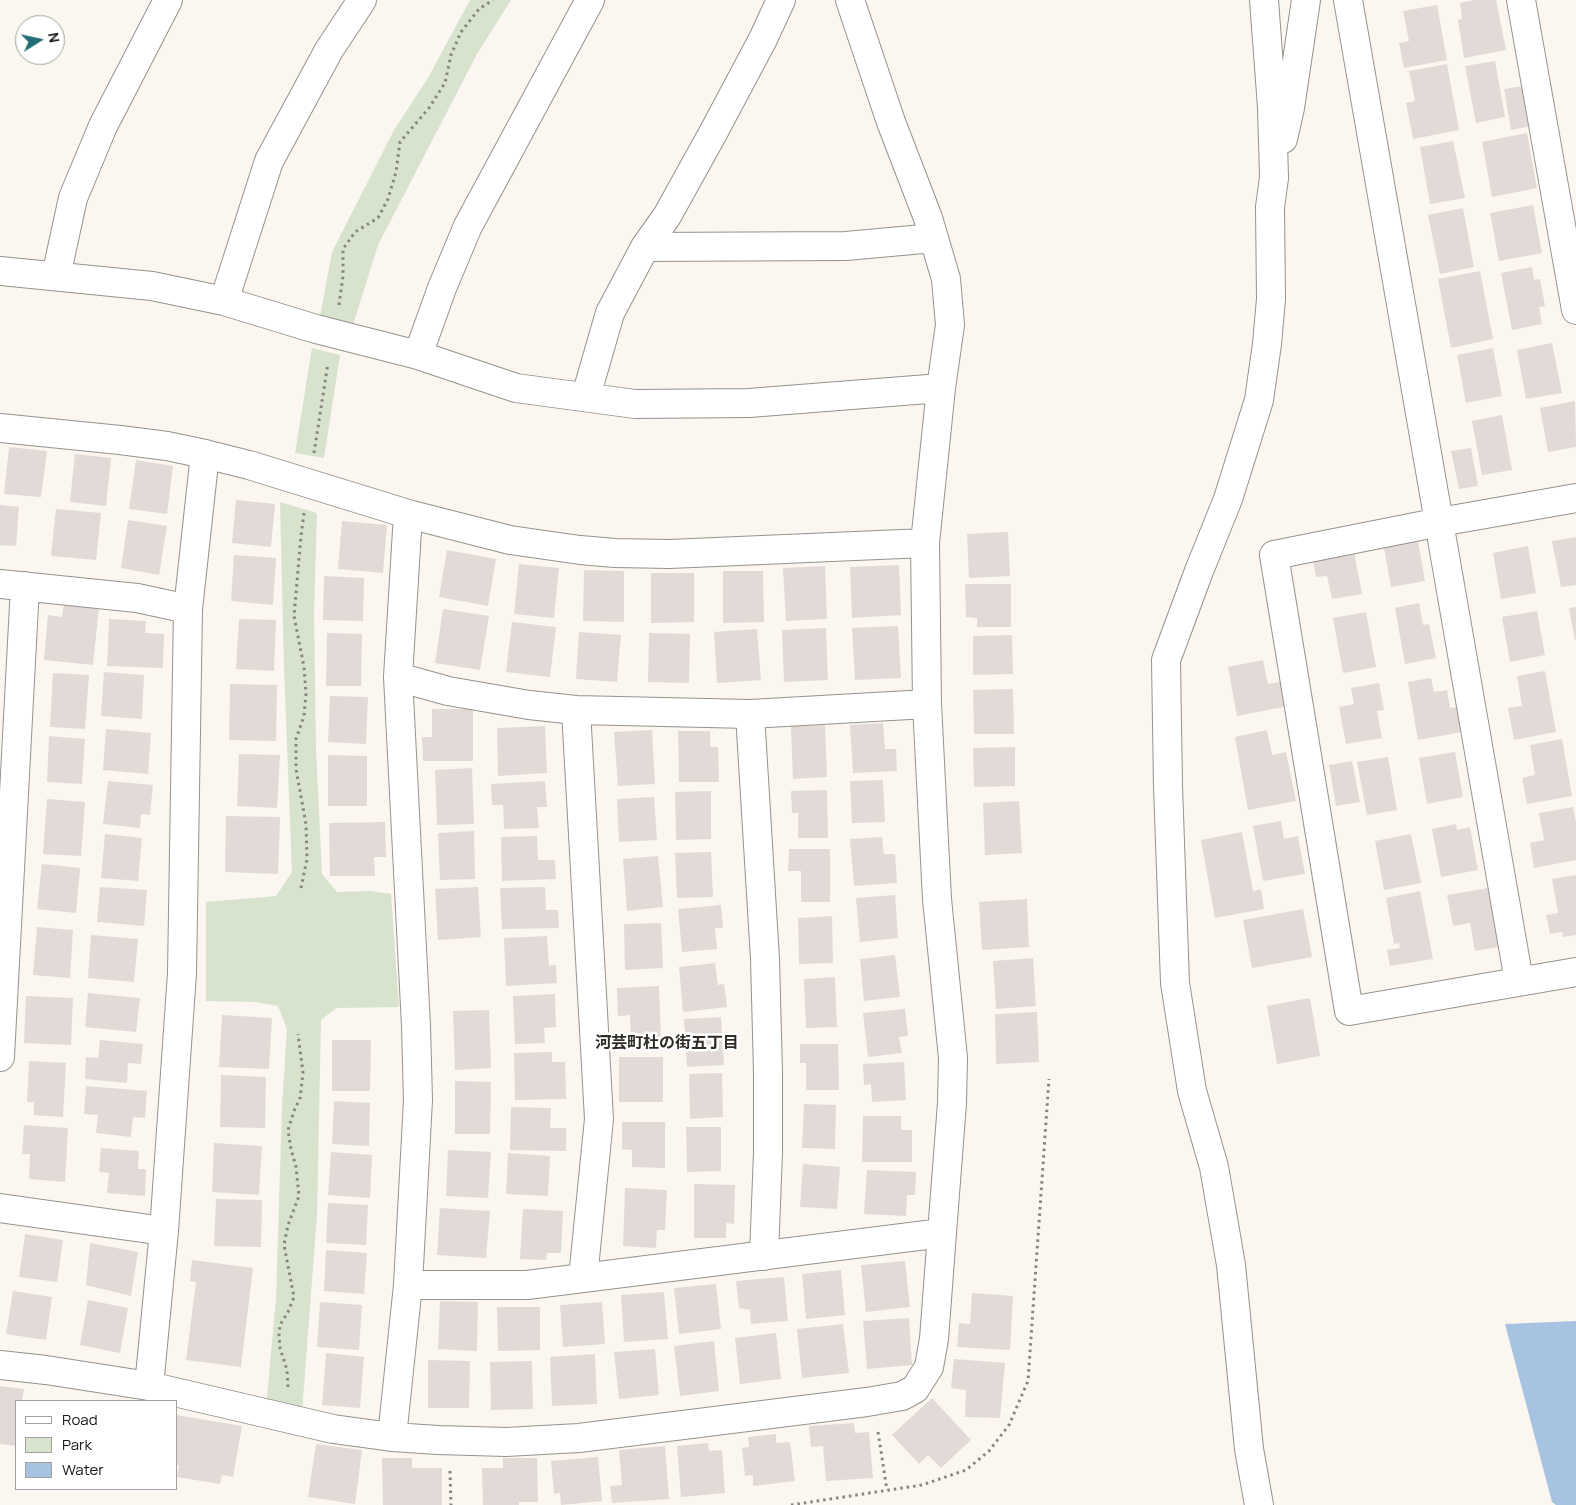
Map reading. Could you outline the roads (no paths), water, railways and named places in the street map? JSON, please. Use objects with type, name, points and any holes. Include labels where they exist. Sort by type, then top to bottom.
[{"type":"street","points":[[56,276],[73,198],[103,126],[168,0]]},
{"type":"street","points":[[224,301],[269,161],[329,50],[362,0]]},
{"type":"street","points":[[418,355],[442,288],[468,226],[590,0]]},
{"type":"street","points":[[586,396],[610,313],[644,247],[667,216],[713,133],[763,39],[781,0]]},
{"type":"street","points":[[0,1365],[149,1386],[333,1429],[392,1437],[506,1442],[579,1438],[902,1396],[915,1389],[929,1367],[934,1339],[952,1103],[953,1058],[937,899],[927,704],[925,543],[941,388],[950,324],[946,279],[928,218],[891,122],[850,0]]},
{"type":"street","points":[[1264,0],[1272,107],[1274,178]]},
{"type":"street","points":[[1259,1505],[1249,1449],[1231,1265],[1214,1167],[1192,1091],[1175,983],[1168,806],[1166,660],[1228,499],[1259,400],[1271,298],[1270,206],[1274,178],[1290,108],[1306,0]]},
{"type":"street","points":[[1348,0],[1519,982]]},
{"type":"street","points":[[1521,0],[1576,310]]},
{"type":"street","points":[[644,247],[846,246],[934,238]]},
{"type":"street","points":[[0,271],[152,286],[224,301],[333,333],[418,355],[516,388],[635,404],[749,403],[941,388]]},
{"type":"street","points":[[0,428],[120,440],[167,446],[205,454],[309,483],[408,514],[510,540],[615,553],[669,554],[925,543]]},
{"type":"street","points":[[149,1386],[164,1231],[182,973],[188,609],[205,454]]},
{"type":"street","points":[[1576,498],[1440,522],[1274,555],[1349,1011],[1576,972]]},
{"type":"street","points":[[392,1437],[408,1285],[418,1100],[398,677],[408,514]]},
{"type":"street","points":[[0,1057],[12,585],[137,598],[188,609]]},
{"type":"street","points":[[398,677],[448,691],[529,706],[576,710],[750,714],[927,704]]},
{"type":"street","points":[[576,710],[599,1119],[583,1278]]},
{"type":"street","points":[[750,714],[765,959],[768,1072],[768,1152],[764,1256]]},
{"type":"street","points":[[0,1208],[164,1231]]},
{"type":"street","points":[[408,1285],[527,1285],[942,1232]]},
{"type":"water","points":[[1576,1321],[1576,1505],[1556,1505],[1552,1502],[1505,1324]]},
{"type":"district","name":"河芸町杜の街五丁目","points":[[667,1044]]}]
